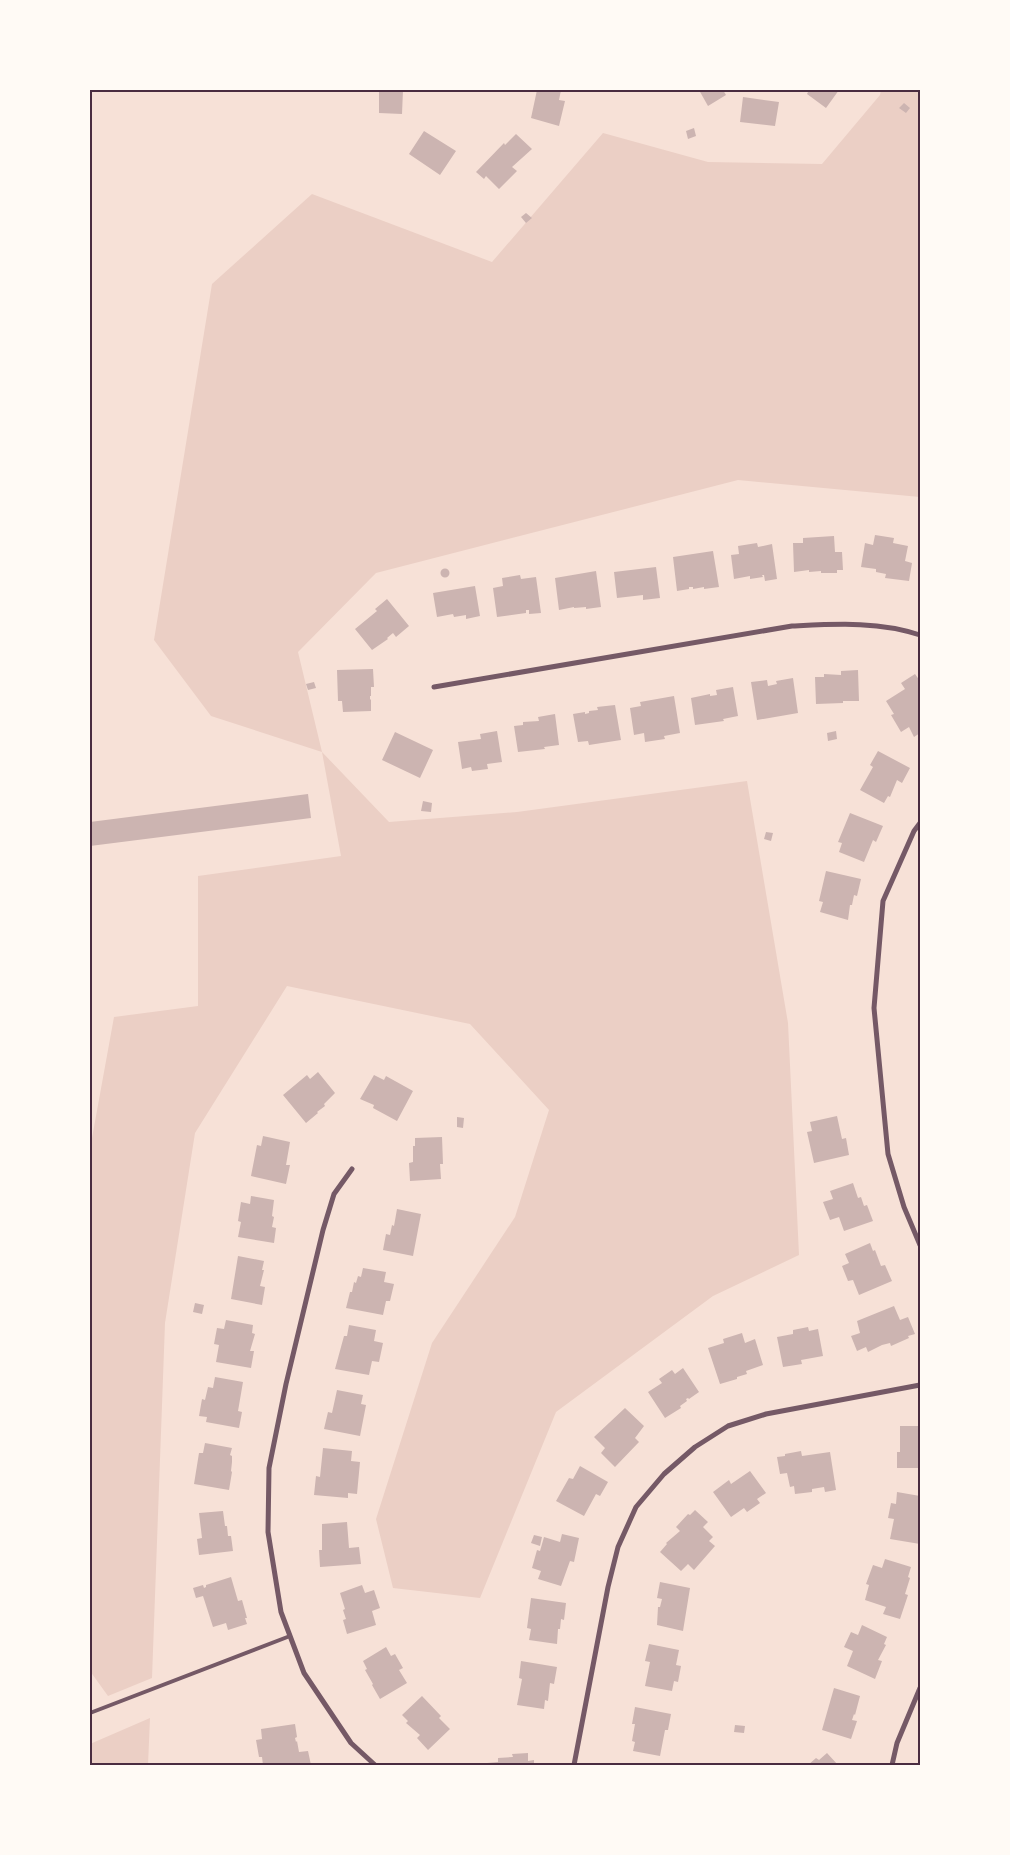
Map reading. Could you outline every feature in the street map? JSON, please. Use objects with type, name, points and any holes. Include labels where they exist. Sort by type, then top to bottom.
[{"type":"street","points":[[434,687],[792,626],[849,624],[904,630],[920,635]]},
{"type":"street","points":[[920,823],[914,831],[883,901],[874,1008],[888,1154],[904,1207],[920,1245]]},
{"type":"street","points":[[352,1169],[334,1194],[323,1230],[286,1384],[269,1468],[268,1532],[281,1612],[304,1673],[351,1743],[375,1765]]},
{"type":"street","points":[[574,1765],[608,1588],[618,1546],[636,1507],[664,1474],[695,1447],[728,1426],[766,1414],[920,1385]]},
{"type":"street","points":[[892,1765],[897,1744],[920,1688]]},
{"type":"lane","points":[[90,1713],[290,1636]]},
{"type":"shaded area","points":[[881,90],[920,90],[920,497],[738,480],[376,573],[298,652],[322,752],[211,716],[154,640],[212,284],[312,194],[492,262],[603,133],[708,162],[822,164],[880,95]]},
{"type":"shaded area","points":[[322,752],[389,822],[517,812],[747,781],[788,1023],[799,1255],[713,1296],[556,1412],[480,1598],[393,1588],[376,1519],[432,1343],[515,1217],[549,1110],[470,1024],[287,986],[195,1133],[165,1323],[152,1678],[108,1696],[90,1671],[90,1149],[114,1017],[198,1006],[198,876],[341,856]]},
{"type":"shaded area","points":[[150,1718],[148,1765],[90,1765],[90,1744]]},
{"type":"building","points":[[379,90],[403,90],[402,114],[379,113]]},
{"type":"building","points":[[537,90],[561,90],[559,100],[565,101],[559,126],[531,118]]},
{"type":"building","points":[[699,90],[723,90],[726,95],[708,106]]},
{"type":"building","points":[[809,90],[839,90],[826,108],[807,94]]},
{"type":"building","points":[[743,97],[779,102],[775,126],[740,122]]},
{"type":"building","points":[[904,103],[910,108],[906,113],[899,108]]},
{"type":"building","points":[[694,128],[696,136],[688,139],[686,131]]},
{"type":"building","points":[[424,131],[456,151],[440,175],[409,154]]},
{"type":"building","points":[[516,134],[532,149],[512,167],[517,171],[499,189],[486,176],[484,179],[476,172],[504,143],[505,145]]},
{"type":"building","points":[[526,213],[532,218],[526,223],[521,217]]},
{"type":"building","points":[[875,535],[894,538],[893,543],[908,546],[905,561],[912,563],[909,581],[885,578],[886,574],[876,572],[876,569],[861,567],[865,543],[873,545]]},
{"type":"building","points":[[834,536],[835,552],[842,552],[843,570],[837,570],[837,573],[809,572],[809,570],[794,572],[793,543],[803,543],[803,538]]},
{"type":"building","points":[[757,543],[758,547],[772,544],[777,579],[765,581],[764,575],[762,575],[763,577],[750,579],[750,576],[734,579],[731,555],[739,554],[738,546]]},
{"type":"building","points":[[713,551],[719,587],[693,589],[693,587],[689,587],[689,589],[677,591],[673,557]]},
{"type":"building","points":[[656,567],[660,598],[643,600],[643,595],[617,598],[614,572]]},
{"type":"building","points":[[445,568],[450,573],[445,578],[440,573]]},
{"type":"building","points":[[596,571],[601,607],[586,609],[586,607],[574,607],[559,610],[555,578]]},
{"type":"building","points":[[520,575],[521,579],[536,577],[541,613],[529,614],[529,610],[526,610],[526,613],[497,617],[493,588],[503,586],[502,578]]},
{"type":"building","points":[[475,586],[480,616],[466,619],[466,615],[454,617],[453,614],[437,617],[433,593]]},
{"type":"building","points":[[387,599],[409,626],[396,637],[393,633],[388,639],[372,650],[355,629],[377,611],[375,609]]},
{"type":"building","points":[[373,669],[374,687],[371,687],[371,711],[343,712],[342,701],[338,701],[337,670]]},
{"type":"building","points":[[858,670],[859,701],[816,704],[815,677],[824,677],[824,674],[841,675],[841,671]]},
{"type":"building","points":[[915,674],[920,681],[920,733],[914,737],[909,727],[901,732],[891,715],[894,714],[886,701],[905,689],[901,683]]},
{"type":"building","points":[[793,678],[798,713],[757,720],[751,682],[767,680],[768,686],[777,684],[776,681]]},
{"type":"building","points":[[314,682],[316,688],[308,690],[306,684]]},
{"type":"building","points":[[733,687],[738,716],[723,719],[724,721],[695,725],[691,698],[710,694],[710,696],[717,695],[716,690]]},
{"type":"building","points":[[674,696],[680,733],[664,736],[665,739],[645,742],[644,733],[634,735],[630,708],[641,706],[640,702]]},
{"type":"building","points":[[615,705],[621,740],[589,745],[588,741],[578,742],[573,714],[585,712],[585,714],[589,713],[589,711],[598,710],[597,707]]},
{"type":"building","points":[[555,714],[559,745],[544,747],[545,749],[518,752],[514,726],[523,725],[523,722],[539,721],[538,717]]},
{"type":"building","points":[[497,731],[502,762],[487,764],[488,769],[472,771],[471,767],[462,769],[458,742],[481,739],[480,734]]},
{"type":"building","points":[[836,731],[837,739],[828,741],[827,733]]},
{"type":"building","points":[[395,732],[433,750],[420,778],[382,760]]},
{"type":"building","points":[[878,751],[910,768],[902,783],[897,780],[890,797],[888,796],[884,803],[860,790],[873,767],[870,765]]},
{"type":"building","points":[[308,794],[311,818],[90,846],[90,822]]},
{"type":"building","points":[[423,801],[432,803],[431,812],[421,811]]},
{"type":"building","points":[[850,813],[883,826],[876,842],[873,840],[864,862],[839,852],[842,843],[838,842]]},
{"type":"building","points":[[766,832],[773,833],[771,841],[764,839]]},
{"type":"building","points":[[826,871],[861,879],[857,896],[854,895],[852,905],[850,905],[848,920],[820,912],[823,902],[819,901]]},
{"type":"building","points":[[318,1072],[335,1093],[324,1104],[325,1106],[306,1123],[283,1095],[307,1075],[310,1079]]},
{"type":"building","points":[[374,1075],[384,1080],[386,1076],[413,1091],[397,1121],[373,1108],[374,1105],[360,1099]]},
{"type":"building","points":[[837,1116],[842,1139],[846,1138],[849,1155],[814,1163],[807,1132],[812,1131],[810,1122]]},
{"type":"building","points":[[457,1117],[464,1118],[463,1128],[457,1127]]},
{"type":"building","points":[[263,1136],[290,1142],[286,1165],[290,1165],[286,1184],[251,1176],[257,1145],[261,1146]]},
{"type":"building","points":[[442,1137],[443,1164],[440,1164],[441,1179],[410,1181],[409,1163],[413,1162],[415,1138]]},
{"type":"building","points":[[853,1183],[858,1198],[861,1197],[864,1206],[867,1205],[873,1221],[844,1231],[839,1217],[830,1220],[823,1202],[833,1199],[830,1191]]},
{"type":"building","points":[[251,1196],[274,1200],[272,1227],[276,1228],[274,1243],[238,1237],[241,1222],[238,1221],[241,1202],[250,1204]]},
{"type":"building","points":[[397,1209],[421,1214],[413,1256],[383,1250],[386,1234],[390,1235],[392,1225],[394,1226]]},
{"type":"building","points":[[870,1243],[881,1266],[885,1265],[892,1281],[859,1295],[853,1280],[848,1281],[842,1266],[849,1263],[845,1254]]},
{"type":"building","points":[[238,1256],[264,1261],[260,1286],[265,1287],[262,1305],[231,1299]]},
{"type":"building","points":[[363,1268],[386,1272],[384,1282],[394,1284],[390,1301],[386,1301],[383,1315],[346,1308],[354,1282],[356,1283],[358,1276],[361,1277]]},
{"type":"building","points":[[195,1303],[204,1305],[202,1314],[193,1312]]},
{"type":"building","points":[[894,1306],[900,1320],[908,1317],[915,1334],[891,1346],[890,1343],[868,1352],[866,1347],[857,1351],[851,1336],[860,1333],[857,1321]]},
{"type":"building","points":[[226,1320],[253,1325],[252,1333],[255,1334],[250,1351],[254,1351],[251,1368],[216,1362],[219,1345],[214,1344],[217,1328],[224,1329]]},
{"type":"building","points":[[349,1325],[376,1330],[374,1341],[383,1343],[379,1362],[372,1361],[369,1375],[335,1369]]},
{"type":"building","points":[[808,1327],[809,1331],[818,1329],[823,1356],[801,1360],[802,1364],[783,1367],[777,1337],[793,1334],[793,1330]]},
{"type":"building","points":[[742,1333],[745,1343],[755,1339],[763,1365],[746,1371],[747,1374],[737,1377],[737,1379],[720,1384],[708,1348],[724,1343],[723,1339]]},
{"type":"building","points":[[683,1368],[699,1392],[686,1399],[687,1401],[680,1406],[681,1408],[665,1418],[648,1392],[662,1383],[659,1379],[672,1370],[675,1374]]},
{"type":"building","points":[[215,1377],[243,1382],[238,1411],[242,1412],[239,1428],[206,1422],[207,1417],[199,1416],[202,1399],[205,1400],[208,1387],[213,1388]]},
{"type":"building","points":[[337,1390],[363,1395],[361,1404],[366,1405],[360,1436],[324,1429],[328,1412],[332,1413]]},
{"type":"building","points":[[625,1408],[644,1426],[635,1438],[639,1442],[615,1467],[601,1453],[605,1448],[594,1437]]},
{"type":"building","points":[[900,1426],[920,1426],[920,1468],[897,1468],[897,1452],[900,1452]]},
{"type":"building","points":[[205,1443],[232,1448],[230,1455],[232,1456],[232,1472],[229,1490],[194,1484],[199,1453],[203,1453]]},
{"type":"building","points":[[323,1448],[352,1451],[351,1461],[360,1462],[357,1494],[348,1493],[348,1498],[314,1495],[316,1476],[320,1477]]},
{"type":"building","points":[[801,1451],[802,1456],[830,1452],[836,1490],[825,1492],[824,1487],[812,1489],[812,1492],[795,1494],[794,1486],[790,1487],[787,1473],[780,1474],[777,1457]]},
{"type":"building","points":[[580,1466],[608,1482],[600,1496],[596,1494],[584,1516],[556,1501],[569,1478],[573,1479]]},
{"type":"building","points":[[750,1471],[766,1493],[757,1499],[760,1503],[747,1512],[744,1508],[731,1517],[713,1492],[729,1480],[731,1484]]},
{"type":"building","points":[[897,1492],[920,1496],[920,1544],[890,1539],[894,1519],[888,1518],[891,1503],[896,1504]]},
{"type":"building","points":[[695,1510],[708,1522],[703,1527],[713,1537],[709,1541],[715,1546],[694,1570],[688,1564],[681,1571],[660,1552],[666,1543],[680,1531],[676,1527],[688,1514],[690,1515]]},
{"type":"building","points":[[223,1511],[228,1536],[231,1536],[233,1551],[199,1555],[197,1539],[202,1538],[199,1513]]},
{"type":"building","points":[[347,1522],[349,1548],[359,1547],[361,1564],[320,1567],[319,1550],[322,1550],[322,1524]]},
{"type":"building","points":[[562,1534],[579,1538],[574,1562],[570,1561],[561,1586],[538,1579],[541,1571],[532,1568],[537,1550],[540,1551],[544,1537],[560,1542]]},
{"type":"building","points":[[534,1535],[542,1537],[540,1546],[531,1543]]},
{"type":"building","points":[[885,1559],[911,1567],[905,1594],[908,1595],[900,1619],[883,1614],[886,1607],[865,1600],[869,1585],[866,1584],[873,1565],[882,1568]]},
{"type":"building","points":[[231,1577],[238,1601],[242,1600],[247,1624],[228,1630],[226,1623],[213,1627],[203,1596],[196,1598],[193,1588],[203,1585],[204,1588],[206,1585]]},
{"type":"building","points":[[660,1582],[690,1588],[683,1631],[657,1625],[658,1607],[660,1607],[662,1599],[657,1598]]},
{"type":"building","points":[[362,1585],[365,1593],[374,1590],[380,1608],[372,1611],[376,1625],[347,1634],[343,1620],[346,1619],[343,1610],[345,1609],[340,1593]]},
{"type":"building","points":[[531,1598],[566,1603],[564,1620],[561,1619],[560,1629],[558,1629],[557,1644],[529,1640],[531,1629],[527,1628]]},
{"type":"building","points":[[862,1625],[887,1637],[884,1644],[886,1645],[878,1660],[882,1661],[875,1679],[847,1666],[853,1651],[844,1647],[851,1632],[858,1635]]},
{"type":"building","points":[[649,1644],[679,1650],[676,1665],[681,1666],[678,1682],[674,1681],[672,1691],[645,1686],[650,1662],[645,1661]]},
{"type":"building","points":[[386,1647],[391,1656],[395,1654],[403,1668],[399,1670],[407,1683],[380,1699],[365,1670],[367,1669],[363,1661]]},
{"type":"building","points":[[521,1661],[557,1667],[554,1684],[550,1683],[548,1701],[545,1700],[544,1709],[517,1705],[522,1679],[519,1678]]},
{"type":"building","points":[[834,1688],[860,1696],[852,1720],[857,1721],[851,1739],[822,1730]]},
{"type":"building","points":[[422,1696],[441,1716],[439,1718],[450,1729],[428,1750],[417,1738],[420,1735],[406,1723],[408,1721],[402,1715]]},
{"type":"building","points":[[635,1707],[671,1714],[668,1730],[665,1730],[660,1756],[633,1751],[635,1742],[632,1741],[635,1724],[632,1724]]},
{"type":"building","points":[[295,1724],[297,1737],[295,1738],[299,1752],[308,1751],[311,1765],[263,1765],[262,1757],[259,1757],[256,1740],[262,1739],[261,1729]]},
{"type":"building","points":[[735,1725],[745,1726],[744,1733],[734,1732]]},
{"type":"building","points":[[528,1753],[528,1761],[534,1760],[534,1765],[487,1765],[487,1763],[498,1762],[498,1758],[513,1757],[512,1754]]},
{"type":"building","points":[[827,1753],[838,1765],[808,1765],[816,1758],[819,1760]]}]
